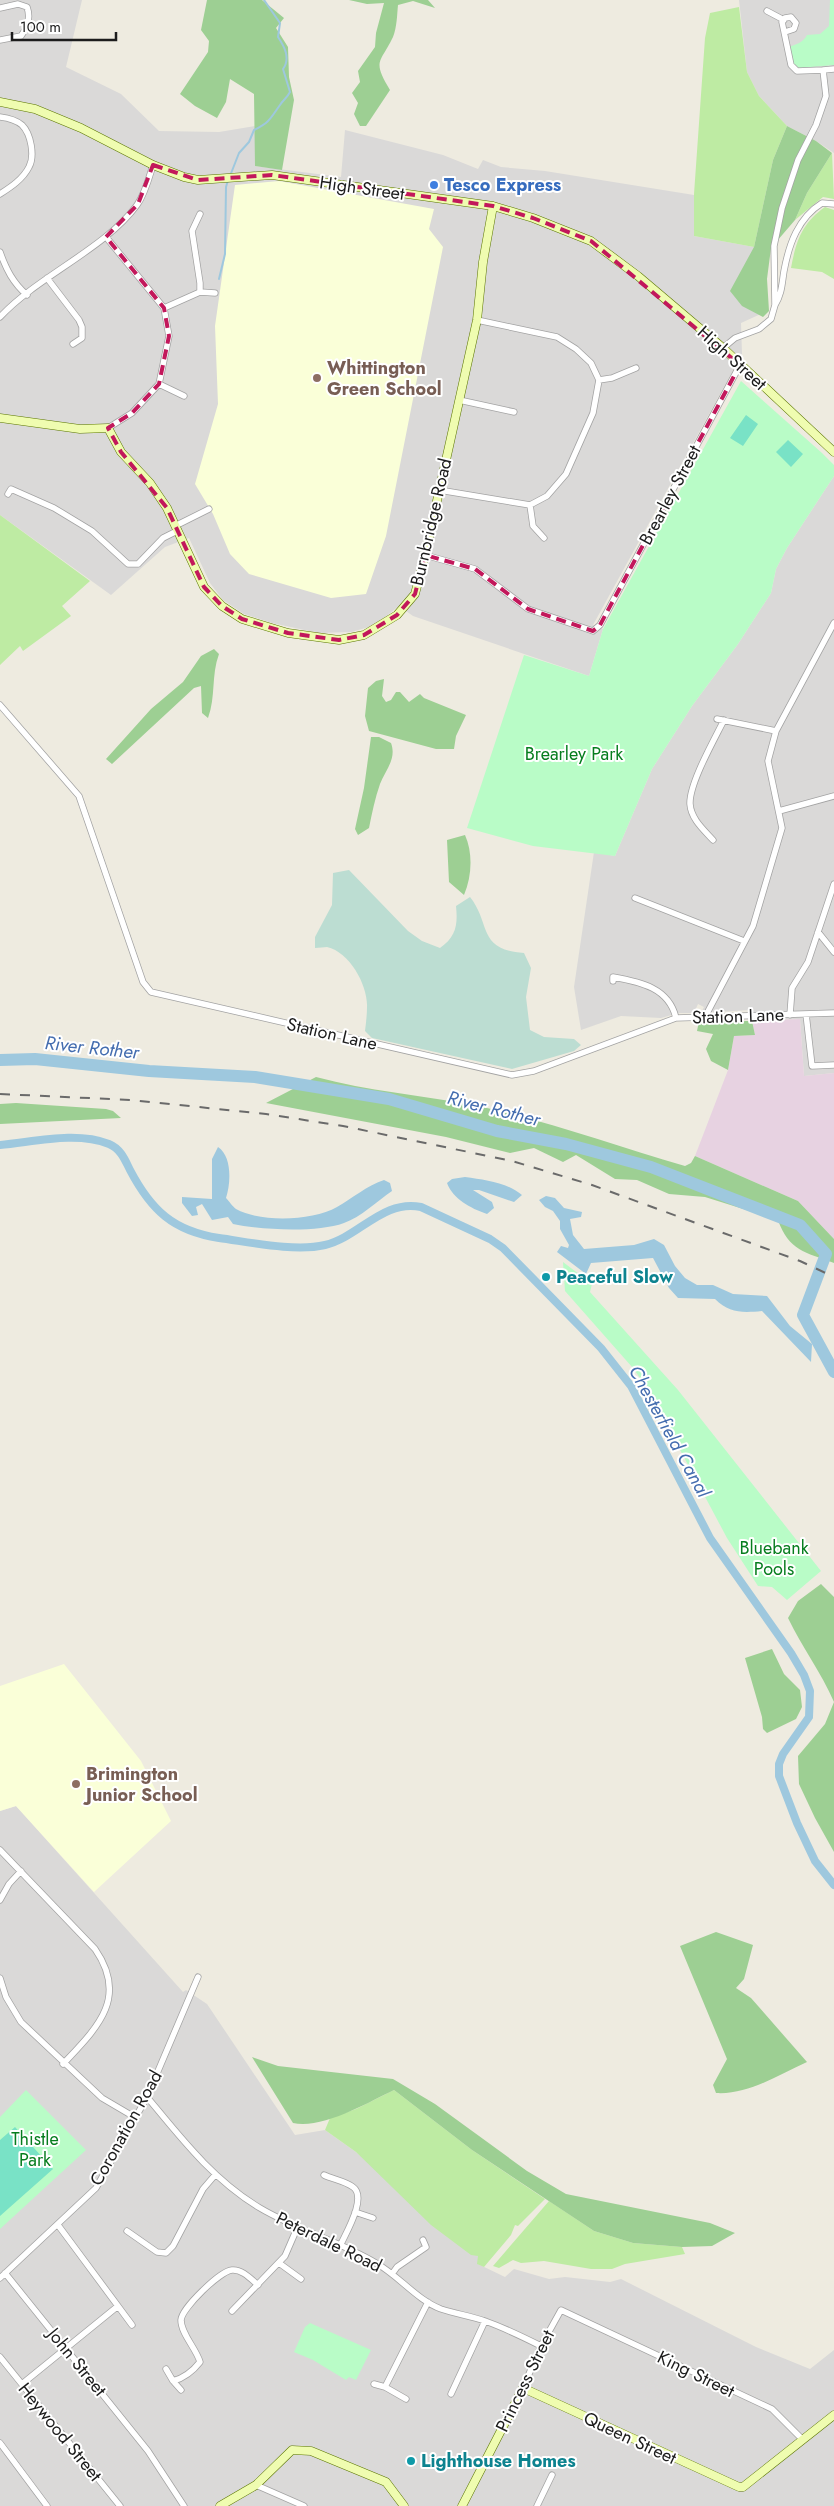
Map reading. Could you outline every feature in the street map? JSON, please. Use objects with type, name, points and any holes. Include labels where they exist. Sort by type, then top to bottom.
[{"type":"street","points":[[0,8],[18,4],[26,7],[30,15],[27,28],[21,36],[0,40]]},
{"type":"street","points":[[767,11],[784,20]]},
{"type":"street","points":[[784,20],[791,17],[796,22],[794,29],[785,32]]},
{"type":"street","points":[[784,20],[782,22],[792,65],[797,71],[834,69]]},
{"type":"street","points":[[775,305],[774,246],[782,208],[798,160],[816,125],[826,96],[823,70]]},
{"type":"street","name":"High Street","points":[[0,102],[35,109],[81,128],[154,165],[184,177],[198,180],[272,175],[493,206],[592,241],[638,276],[723,348],[834,452]]},
{"type":"street","points":[[0,117],[12,119],[22,125],[28,135],[31,156],[30,165],[19,180],[0,194]]},
{"type":"street","points":[[0,317],[47,278],[106,236],[138,204],[154,165]]},
{"type":"street","points":[[723,348],[735,338],[759,329],[771,319],[775,305],[780,297],[787,252],[801,221],[822,203],[834,204]]},
{"type":"street","name":"Burnbridge Road","points":[[108,428],[122,452],[150,483],[167,508],[204,587],[222,606],[242,619],[288,633],[339,640],[364,635],[397,615],[415,594],[477,320],[483,262],[493,206]]},
{"type":"street","points":[[200,214],[192,231],[200,292]]},
{"type":"street","points":[[0,418],[80,429],[108,428],[132,413],[159,384],[169,336],[164,308],[106,236]]},
{"type":"street","points":[[0,252],[6,270],[19,288],[27,295]]},
{"type":"street","points":[[47,278],[82,327],[82,338],[73,344]]},
{"type":"street","points":[[164,308],[200,292],[215,293]]},
{"type":"street","points":[[439,490],[530,505],[547,496],[566,474],[593,413],[599,380],[591,363],[576,348],[557,337],[477,320]]},
{"type":"street","name":"Brearley Street","points":[[425,555],[476,569],[528,609],[593,631],[600,625],[740,365]]},
{"type":"street","points":[[599,380],[612,378],[636,368]]},
{"type":"street","points":[[159,384],[184,396]]},
{"type":"street","points":[[459,400],[514,412]]},
{"type":"street","points":[[8,494],[11,489],[54,508],[92,531],[128,564],[138,564],[163,538],[176,528],[209,509]]},
{"type":"street","points":[[530,505],[533,526],[544,538]]},
{"type":"street","points":[[705,1017],[753,926],[782,828],[768,761],[776,731],[834,623]]},
{"type":"street","name":"Station Lane","points":[[0,705],[79,796],[143,982],[151,992],[512,1075],[534,1071],[676,1018],[834,1013]]},
{"type":"street","points":[[713,840],[697,823],[690,806],[692,788],[720,720],[776,731]]},
{"type":"street","points":[[779,811],[834,796]]},
{"type":"street","points":[[790,1015],[792,988],[808,962],[834,884]]},
{"type":"street","points":[[635,898],[744,942]]},
{"type":"street","points":[[818,932],[834,952]]},
{"type":"street","points":[[613,981],[613,977],[634,981],[656,990],[668,998],[673,1005],[676,1018]]},
{"type":"street","points":[[806,1014],[812,1066],[834,1065]]},
{"type":"street","points":[[0,1850],[95,1949],[104,1962],[110,1978],[110,1993],[101,2020],[63,2064]]},
{"type":"street","points":[[0,1900],[9,1884],[21,1871]]},
{"type":"street","name":"Coronation Road","points":[[2,2275],[96,2188],[147,2096],[198,1977]]},
{"type":"street","points":[[0,1978],[6,1997],[21,2022],[63,2064],[102,2098],[136,2118]]},
{"type":"street","name":"Peterdale Road","points":[[147,2096],[189,2148],[234,2192],[261,2209],[341,2244],[392,2274],[428,2302],[441,2308],[485,2321],[540,2346]]},
{"type":"street","points":[[127,2231],[157,2252],[166,2253],[173,2246],[203,2189],[215,2175]]},
{"type":"street","points":[[324,2175],[352,2186],[357,2192],[358,2201],[355,2212],[341,2244]]},
{"type":"street","points":[[355,2212],[373,2218]]},
{"type":"street","points":[[58,2225],[132,2325]]},
{"type":"street","points":[[232,2311],[285,2256],[298,2226]]},
{"type":"street","points":[[392,2274],[397,2267],[426,2247],[423,2240]]},
{"type":"street","points":[[279,2263],[301,2279]]},
{"type":"street","points":[[173,2380],[181,2379],[200,2362],[184,2330],[181,2320],[184,2310],[221,2274],[232,2270],[243,2273],[258,2285]]},
{"type":"street","name":"John Street","points":[[2,2275],[66,2349],[148,2451],[161,2468],[184,2506]]},
{"type":"street","points":[[385,2387],[428,2302]]},
{"type":"street","points":[[22,2384],[118,2306]]},
{"type":"street","name":"King Street","points":[[561,2310],[772,2409],[803,2440]]},
{"type":"street","name":"Princess Street","points":[[462,2506],[523,2388],[540,2346],[561,2310]]},
{"type":"street","points":[[451,2394],[485,2321]]},
{"type":"street","name":"Heywood Street","points":[[0,2357],[120,2506]]},
{"type":"street","points":[[166,2369],[181,2390]]},
{"type":"street","points":[[374,2384],[385,2387],[406,2399]]},
{"type":"street","name":"Queen Street","points":[[523,2388],[739,2487],[743,2487],[803,2440]]},
{"type":"street","points":[[803,2440],[834,2415]]},
{"type":"street","points":[[0,2444],[47,2506]]},
{"type":"street","points":[[220,2506],[256,2485],[292,2450],[299,2449],[310,2451],[386,2482],[404,2506]]},
{"type":"street","points":[[537,2506],[552,2476]]},
{"type":"street","points":[[256,2485],[304,2506]]},
{"type":"highlighted area","points":[[153,165],[198,180],[272,175],[493,206],[533,218],[591,241],[740,365],[600,625],[593,631],[528,609],[475,569],[425,555],[415,594],[397,615],[364,635],[339,640],[288,633],[242,619],[222,606],[204,587],[167,508],[121,452],[108,428],[132,413],[159,384],[169,336],[164,308],[106,237],[138,204]]},
{"type":"shaded area","points":[[0,0],[82,0],[66,67],[121,94],[159,131],[219,132],[255,126],[255,166],[341,177],[345,130],[443,155],[478,169],[483,160],[501,167],[545,171],[694,195],[694,236],[754,247],[765,312],[741,323],[742,354],[593,625],[603,629],[589,676],[413,616],[399,606],[369,627],[351,632],[318,633],[272,623],[244,614],[223,600],[210,583],[189,538],[165,547],[111,595],[0,515]]},
{"type":"shaded area","points":[[739,0],[834,0],[834,153],[787,126],[759,96],[747,72]]},
{"type":"shaded area","name":"Whittington Green School","points":[[279,181],[434,209],[429,229],[443,247],[386,536],[366,594],[331,598],[249,574],[230,554],[213,514],[195,484],[218,404],[215,326],[235,185]]},
{"type":"shaded area","points":[[834,476],[834,1073],[804,1076],[800,1019],[752,1021],[750,1010],[701,1013],[704,1007],[698,1004],[694,1013],[679,1013],[661,1018],[621,1016],[581,1030],[574,987],[594,852],[615,856],[652,769],[692,706],[738,644],[771,593],[776,569],[787,548]]},
{"type":"shaded area","points":[[349,870],[408,931],[422,941],[440,948],[450,939],[455,930],[457,919],[456,906],[470,897],[492,941],[499,947],[509,951],[524,953],[531,968],[526,997],[530,1030],[544,1037],[574,1039],[581,1045],[574,1051],[512,1069],[372,1038],[365,1031],[367,999],[356,971],[335,950],[327,947],[315,948],[315,937],[332,905],[333,873]]},
{"type":"shaded area","points":[[800,1019],[804,1076],[834,1073],[834,1239],[798,1201],[695,1156],[728,1070],[734,1036],[755,1035],[752,1021]]},
{"type":"shaded area","points":[[218,1147],[223,1151],[228,1163],[229,1185],[226,1198],[236,1209],[247,1214],[259,1217],[287,1218],[327,1212],[384,1180],[390,1183],[392,1191],[363,1213],[350,1220],[333,1226],[319,1228],[258,1228],[233,1224],[228,1217],[212,1220],[202,1204],[196,1207],[198,1215],[192,1216],[182,1203],[182,1197],[212,1199],[212,1159]]},
{"type":"shaded area","points":[[465,1177],[502,1184],[522,1195],[514,1202],[479,1190],[473,1190],[492,1202],[494,1208],[487,1214],[463,1202],[450,1189],[447,1183],[452,1179]]},
{"type":"shaded area","points":[[546,1196],[555,1198],[564,1208],[582,1212],[581,1217],[570,1219],[573,1235],[584,1249],[634,1245],[654,1239],[664,1245],[675,1266],[685,1278],[697,1285],[713,1285],[733,1294],[767,1296],[790,1326],[812,1344],[811,1362],[762,1311],[736,1311],[725,1307],[715,1299],[678,1298],[669,1288],[653,1258],[591,1263],[586,1274],[557,1252],[561,1246],[568,1248],[569,1245],[560,1229],[560,1221],[553,1211],[545,1207],[539,1200]]},
{"type":"shaded area","name":"Brimington Junior School","points":[[64,1664],[141,1761],[171,1821],[94,1892],[16,1806],[0,1811],[0,1686]]},
{"type":"shaded area","points":[[16,1806],[183,1992],[186,1990],[207,2004],[295,2135],[325,2130],[356,2152],[478,2256],[478,2264],[505,2277],[514,2269],[549,2279],[565,2277],[610,2282],[621,2279],[756,2347],[810,2369],[834,2350],[834,2506],[0,2506],[0,1811]]},
{"type":"green space","points":[[207,0],[262,0],[284,18],[276,28],[288,47],[289,77],[294,100],[282,170],[255,166],[254,94],[230,79],[226,102],[217,118],[195,106],[180,94],[208,52],[209,41],[201,30]]},
{"type":"green space","points":[[349,0],[428,0],[435,8],[413,1],[398,5],[393,37],[380,62],[381,73],[390,90],[366,126],[360,126],[354,114],[358,103],[352,93],[360,82],[358,71],[375,47],[376,33],[384,3],[367,4]]},
{"type":"green space","points":[[830,0],[834,0],[834,65],[799,68],[792,62],[789,47],[801,42],[807,35],[820,34],[829,26]]},
{"type":"green space","points":[[739,7],[747,72],[759,96],[787,126],[773,160],[754,247],[694,236],[694,194],[705,38],[710,13]]},
{"type":"green space","points":[[787,126],[816,141],[832,153],[807,193],[795,220],[771,248],[767,279],[769,311],[763,317],[742,306],[730,291],[754,247],[773,160]]},
{"type":"green space","points":[[832,153],[834,199],[823,197],[795,220],[807,193]]},
{"type":"green space","points":[[825,207],[834,210],[834,279],[822,272],[791,268],[801,233],[811,219]]},
{"type":"green space","name":"Brearley Park","points":[[741,381],[834,465],[834,476],[787,548],[776,569],[771,593],[738,644],[692,706],[652,769],[615,856],[533,846],[467,828],[524,655],[589,676],[603,629]]},
{"type":"green space","points":[[746,415],[758,424],[743,446],[730,438]]},
{"type":"green space","points":[[788,440],[803,454],[791,467],[776,452]]},
{"type":"green space","points":[[0,515],[90,581],[62,606],[71,616],[23,651],[20,646],[0,665]]},
{"type":"green space","points":[[214,649],[219,654],[208,718],[202,713],[201,686],[194,688],[112,764],[106,759],[151,709],[183,682],[201,656]]},
{"type":"green space","points":[[384,679],[382,696],[386,702],[391,700],[396,692],[400,692],[409,702],[420,694],[424,698],[466,715],[456,736],[454,749],[436,749],[369,731],[365,716],[368,688],[376,681]]},
{"type":"green space","points":[[371,737],[379,737],[391,743],[393,754],[390,765],[378,789],[369,828],[358,835],[355,829],[364,788]]},
{"type":"green space","points":[[465,835],[468,842],[470,865],[469,880],[464,895],[449,882],[447,840]]},
{"type":"green space","points":[[699,1021],[752,1021],[755,1035],[734,1036],[728,1070],[711,1061],[706,1049],[713,1034],[697,1031]]},
{"type":"green space","points":[[316,1077],[355,1086],[500,1111],[685,1166],[691,1163],[695,1156],[798,1201],[834,1239],[834,1263],[799,1249],[787,1238],[778,1220],[705,1197],[669,1194],[637,1180],[615,1179],[576,1155],[563,1162],[534,1148],[510,1153],[446,1137],[266,1103]]},
{"type":"green space","points":[[16,1103],[106,1109],[113,1111],[121,1118],[0,1124],[0,1104]]},
{"type":"green space","name":"Bluebank Pools","points":[[563,1262],[592,1284],[590,1292],[678,1390],[821,1571],[787,1600],[772,1587],[758,1586],[727,1538],[646,1386],[632,1367],[565,1291]]},
{"type":"green space","points":[[821,1584],[834,1597],[834,1702],[788,1618],[798,1601]]},
{"type":"green space","points":[[772,1649],[784,1674],[800,1690],[802,1707],[796,1719],[767,1733],[763,1729],[762,1717],[745,1658]]},
{"type":"green space","points":[[834,1702],[834,1852],[799,1784],[798,1756],[825,1724]]},
{"type":"green space","points":[[716,1932],[753,1945],[744,1979],[736,1988],[751,1998],[807,2062],[763,2083],[728,2093],[716,2093],[713,2085],[727,2059],[680,1946]]},
{"type":"green space","points":[[252,2057],[278,2066],[393,2079],[435,2104],[527,2171],[566,2194],[710,2223],[735,2233],[712,2246],[682,2247],[633,2243],[594,2231],[472,2150],[394,2090],[331,2119],[304,2124],[293,2123]]},
{"type":"green space","name":"Thistle Park","points":[[26,2090],[86,2150],[0,2229],[0,2117]]},
{"type":"green space","points":[[394,2090],[472,2150],[545,2199],[518,2226],[515,2225],[511,2235],[484,2267],[477,2264],[478,2256],[471,2255],[431,2225],[356,2152],[325,2130],[330,2118],[356,2109]]},
{"type":"green space","points":[[15,2127],[53,2169],[0,2216],[0,2140]]},
{"type":"green space","points":[[549,2201],[594,2231],[633,2243],[682,2247],[685,2254],[625,2264],[612,2269],[591,2269],[544,2261],[521,2263],[513,2260],[499,2268],[493,2266]]},
{"type":"green space","points":[[310,2323],[371,2350],[356,2380],[349,2377],[346,2380],[313,2360],[294,2352],[305,2327]]},
{"type":"waterway","points":[[230,176],[239,153],[249,142],[254,130],[269,120],[290,92],[283,69],[287,56],[278,37],[280,23],[264,0]]},
{"type":"waterway","points":[[219,279],[225,254],[226,187],[228,180]]},
{"type":"waterway","name":"River Rother","points":[[0,1060],[35,1059],[149,1071],[255,1077],[389,1099],[497,1131],[566,1144],[651,1167],[800,1225],[826,1254],[803,1315],[834,1372]]},
{"type":"waterway","name":"Chesterfield Canal","points":[[0,1145],[69,1138],[83,1138],[109,1144],[122,1155],[146,1197],[155,1207],[176,1224],[203,1235],[272,1246],[313,1247],[337,1241],[383,1213],[407,1206],[421,1207],[490,1239],[503,1248],[601,1348],[631,1386],[710,1538],[791,1653],[804,1675],[810,1691],[809,1717],[783,1754],[779,1764],[779,1776],[797,1823],[815,1861],[834,1885]]},
{"type":"railway","points":[[0,1094],[131,1100],[266,1114],[343,1126],[512,1161],[592,1185],[800,1261],[834,1277]]},
{"type":"place","name":"Tesco Express","points":[[434,185]]},
{"type":"place","name":"Whittington Green School","points":[[317,378]]},
{"type":"place","name":"Peaceful Slow","points":[[546,1277]]},
{"type":"place","name":"Brimington Junior School","points":[[76,1784]]},
{"type":"place","name":"Lighthouse Homes","points":[[411,2461]]}]
